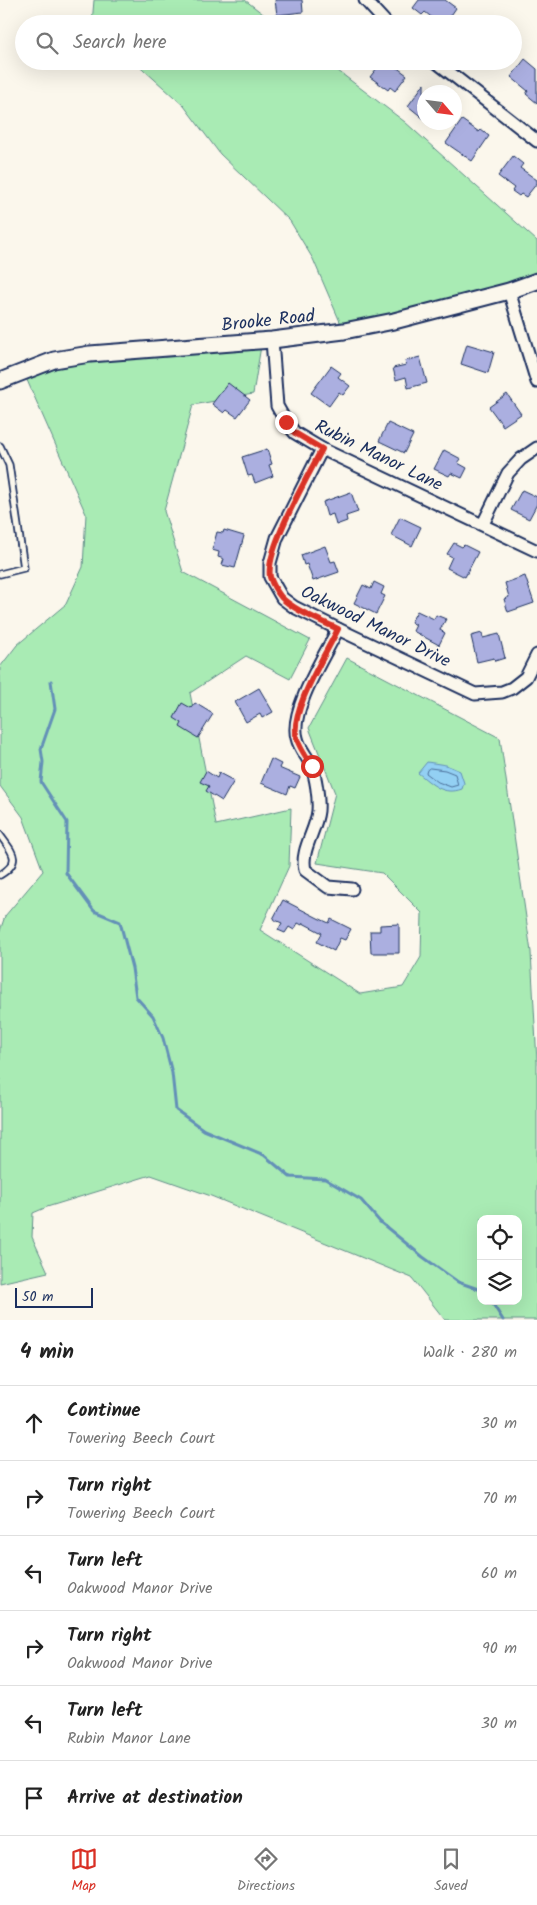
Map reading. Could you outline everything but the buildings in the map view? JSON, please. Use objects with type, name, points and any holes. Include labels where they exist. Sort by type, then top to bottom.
[{"type":"street","points":[[365,0],[379,15]]},
{"type":"street","points":[[446,70],[537,141]]},
{"type":"street","name":"Brooke Road","points":[[0,381],[54,360],[90,354],[272,340],[344,331],[394,322],[509,291],[537,281]]},
{"type":"street","points":[[509,291],[537,382]]},
{"type":"street","name":"Rubin Manor Lane","points":[[272,340],[277,406],[295,433],[322,449],[537,551]]},
{"type":"street","points":[[483,524],[508,473],[521,459],[537,448]]},
{"type":"street","name":"Oakwood Manor Drive","points":[[322,449],[277,538],[270,563],[270,577],[282,598],[294,607],[338,629],[475,694],[502,692],[512,688],[526,678],[537,654]]},
{"type":"street","points":[[338,629],[302,701],[295,722],[297,739],[312,766],[318,811],[305,851],[305,870],[328,887],[352,889]]},
{"type":"lane","points":[[0,446],[9,465],[24,568],[0,573]]},
{"type":"lane","points":[[0,834],[12,852],[14,861],[10,869],[0,875]]},
{"type":"green space","points":[[94,0],[245,0],[264,15],[93,15]]},
{"type":"green space","points":[[144,70],[337,70],[405,122],[537,241],[537,279],[344,331],[313,259],[290,221],[220,154],[184,106]]},
{"type":"green space","points":[[262,340],[253,394],[193,405],[164,511],[183,572],[310,640],[290,679],[246,656],[190,693],[216,825],[291,808],[289,866],[260,930],[360,994],[403,987],[421,957],[422,913],[382,873],[317,863],[335,793],[309,728],[347,658],[500,738],[531,952],[537,1062],[537,1320],[445,1320],[412,1278],[211,1196],[151,1175],[33,1213],[32,1237],[48,1272],[0,1283],[0,931],[5,916],[43,871],[23,817],[0,786],[0,667],[17,645],[66,604],[83,567],[86,514],[23,371],[54,360]]},
{"type":"water","points":[[427,762],[446,765],[460,771],[464,783],[462,789],[455,791],[443,790],[428,781],[418,773]]},
{"type":"waterway","points":[[51,681],[55,709],[41,749],[43,762],[41,782],[67,822],[66,873],[94,911],[120,922],[132,968],[136,997],[153,1016],[163,1038],[172,1073],[176,1110],[204,1130],[264,1155],[290,1177],[325,1179],[361,1200],[380,1222],[423,1257],[458,1282],[477,1289]]},
{"type":"waterway","points":[[494,1305],[503,1320]]},
{"type":"route","points":[[286,422],[295,433],[307,442],[322,449],[277,538],[270,563],[270,577],[282,598],[294,607],[338,629],[302,701],[295,722],[297,739],[312,766]]}]
